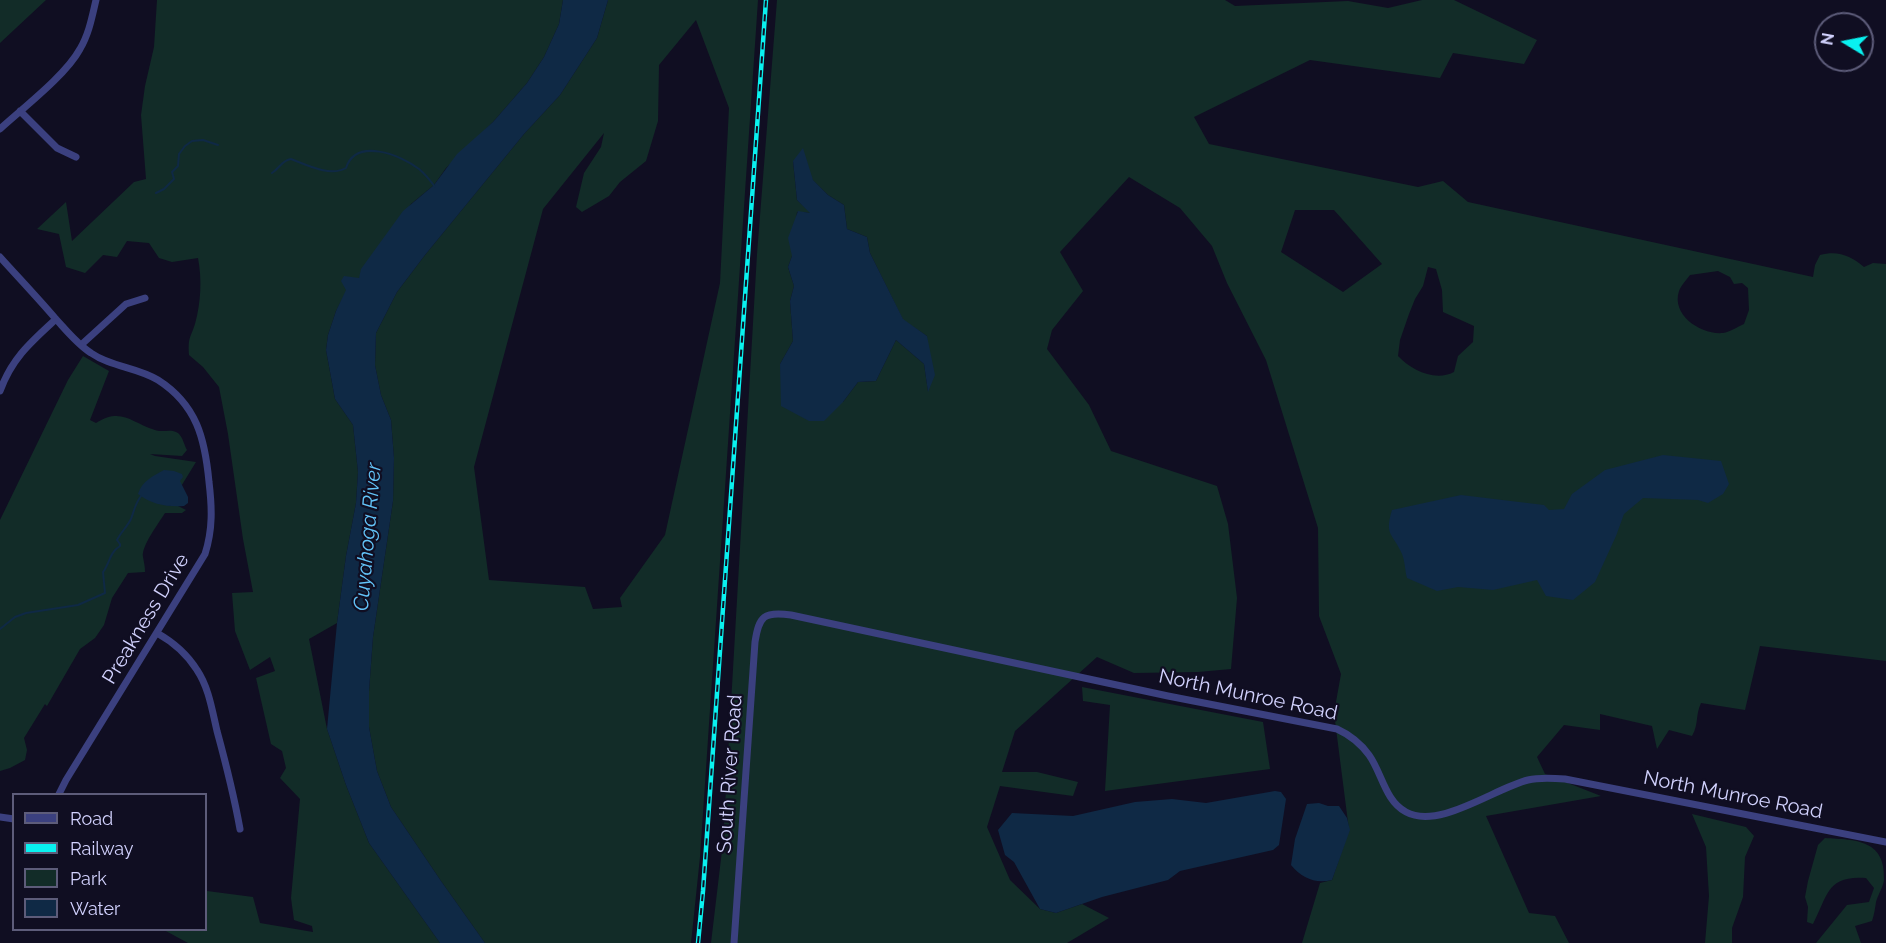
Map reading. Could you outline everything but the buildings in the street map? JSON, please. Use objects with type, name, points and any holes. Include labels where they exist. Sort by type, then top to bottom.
[{"type":"street","points":[[0,129],[76,57],[88,32],[96,0]]},
{"type":"street","points":[[20,111],[57,148],[76,157]]},
{"type":"street","name":"Preakness Drive","points":[[0,257],[81,345],[101,359],[144,373],[170,389],[188,408],[197,424],[207,460],[212,521],[207,547],[197,568],[60,793]]},
{"type":"street","points":[[81,345],[126,304],[145,298]]},
{"type":"street","points":[[0,391],[15,359],[56,319]]},
{"type":"street","name":"North Munroe Road","points":[[772,614],[791,615],[1168,696],[1337,729],[1348,734],[1369,754],[1386,788],[1400,808],[1417,816],[1428,817],[1451,812],[1516,784],[1551,778],[1587,783],[1886,843]]},
{"type":"street","name":"South River Road","points":[[734,943],[755,642],[758,624],[772,614]]},
{"type":"street","points":[[157,633],[185,654],[202,679],[212,707],[240,830]]},
{"type":"green space","points":[[0,0],[46,0],[0,43]]},
{"type":"green space","points":[[157,0],[563,0],[559,24],[544,57],[527,83],[493,122],[446,168],[434,185],[411,204],[359,278],[347,290],[336,311],[326,350],[335,399],[353,425],[358,472],[356,503],[337,623],[309,639],[327,729],[369,843],[440,943],[188,943],[166,931],[207,931],[207,891],[253,897],[260,923],[313,932],[312,926],[294,920],[291,898],[300,799],[280,778],[286,768],[282,751],[271,744],[256,678],[275,671],[270,657],[250,670],[235,631],[232,593],[253,592],[219,387],[203,367],[189,355],[189,341],[200,299],[198,258],[172,262],[159,258],[149,243],[127,241],[117,257],[103,255],[85,273],[66,267],[59,234],[37,229],[66,202],[72,241],[134,182],[146,179],[141,115],[154,47]]},
{"type":"green space","points":[[608,0],[758,0],[700,857],[691,943],[485,943],[391,807],[377,771],[369,727],[373,637],[393,501],[394,458],[391,420],[381,395],[375,365],[376,333],[397,292],[524,134],[560,95],[597,38]],"holes":[[[696,20],[729,108],[720,283],[665,535],[620,598],[622,607],[593,609],[585,587],[489,580],[474,467],[543,209],[604,133],[601,147],[584,173],[576,207],[582,212],[609,196],[620,182],[646,161],[658,121],[659,65]]]},
{"type":"green space","points":[[777,0],[1225,0],[1235,6],[1348,1],[1388,8],[1422,0],[1454,0],[1537,40],[1524,64],[1453,53],[1440,78],[1310,60],[1194,117],[1209,144],[1418,187],[1443,181],[1468,202],[1813,277],[1820,255],[1833,253],[1844,255],[1864,267],[1873,263],[1886,264],[1886,661],[1760,646],[1745,710],[1701,703],[1692,736],[1669,730],[1657,749],[1652,726],[1600,714],[1600,730],[1564,725],[1537,757],[1545,774],[1601,796],[1486,816],[1529,913],[1555,916],[1569,943],[1302,943],[1320,883],[1332,880],[1349,830],[1334,713],[1341,674],[1319,616],[1318,528],[1266,360],[1227,283],[1212,246],[1180,208],[1129,177],[1060,252],[1083,291],[1052,330],[1047,349],[1089,405],[1111,451],[1217,486],[1228,524],[1237,598],[1231,669],[1134,673],[1097,657],[1015,731],[1002,772],[1037,772],[1078,782],[1073,796],[1000,786],[987,827],[1010,880],[1040,909],[1056,913],[1082,904],[1109,918],[1067,943],[711,943],[723,842],[757,254]],"holes":[[[793,161],[828,195],[844,205],[847,229],[867,237],[870,253],[903,320],[927,336],[928,391],[924,364],[896,340],[876,381],[858,382],[843,402],[780,364],[793,341],[790,301],[794,286],[788,267],[792,256],[797,212],[811,213],[797,200]],[[1295,210],[1334,210],[1382,264],[1343,292],[1281,252]],[[1428,267],[1436,269],[1442,290],[1443,312],[1474,326],[1473,342],[1458,356],[1454,372],[1447,375],[1431,375],[1416,370],[1398,356],[1400,340],[1409,314],[1423,286]],[[1718,271],[1730,277],[1734,284],[1742,283],[1748,288],[1749,310],[1744,324],[1723,333],[1714,333],[1690,322],[1679,308],[1678,300],[1679,291],[1690,275]]]},
{"type":"green space","points":[[83,356],[109,371],[90,420],[96,423],[105,418],[120,416],[158,431],[178,433],[187,450],[182,456],[150,454],[196,462],[169,506],[178,506],[186,510],[182,513],[165,513],[143,552],[145,572],[128,573],[112,598],[104,625],[95,638],[80,649],[47,706],[45,704],[24,738],[27,750],[25,760],[0,771],[0,520],[68,380]]},
{"type":"green space","points":[[1082,687],[1263,722],[1270,769],[1105,791],[1110,705],[1083,701]]},
{"type":"green space","points":[[1692,814],[1746,827],[1754,836],[1745,857],[1743,897],[1732,928],[1732,943],[1705,943],[1709,896],[1706,847]]},
{"type":"green space","points":[[1825,838],[1867,844],[1880,856],[1884,880],[1872,921],[1855,926],[1861,943],[1816,943],[1847,905],[1869,902],[1874,888],[1866,878],[1843,880],[1836,884],[1830,889],[1813,924],[1807,922],[1808,907],[1805,897],[1808,881],[1818,845]]},
{"type":"water","name":"Cuyahoga River","points":[[563,0],[608,0],[597,38],[560,95],[524,134],[397,292],[376,333],[375,365],[381,395],[391,420],[394,458],[393,501],[373,637],[369,727],[377,771],[391,807],[485,943],[440,943],[369,843],[327,729],[337,623],[356,503],[358,472],[353,425],[335,399],[326,350],[336,311],[346,290],[341,281],[344,276],[359,278],[361,269],[403,211],[434,185],[457,154],[493,122],[527,83],[544,57],[559,24]]},
{"type":"water","points":[[803,148],[813,180],[828,195],[844,205],[847,229],[867,237],[870,253],[903,319],[927,336],[935,375],[928,392],[924,364],[896,340],[876,381],[858,382],[843,402],[824,421],[809,421],[781,406],[780,364],[793,341],[790,301],[794,286],[788,267],[792,256],[788,238],[798,211],[810,213],[797,200],[793,161]]},
{"type":"water","points":[[1663,455],[1721,461],[1729,484],[1723,494],[1708,503],[1698,500],[1643,498],[1624,514],[1595,582],[1573,600],[1546,596],[1537,580],[1493,590],[1458,587],[1437,591],[1407,578],[1402,554],[1389,530],[1392,510],[1461,495],[1544,505],[1549,510],[1564,509],[1572,494],[1605,470]]},
{"type":"water","points":[[164,470],[182,474],[180,481],[188,497],[188,503],[184,506],[160,504],[149,501],[138,494],[145,482]]},
{"type":"water","points":[[1275,791],[1281,792],[1286,799],[1279,845],[1273,850],[1180,871],[1168,880],[1102,897],[1056,913],[1040,909],[1014,862],[1005,855],[998,830],[1012,813],[1073,816],[1135,802],[1172,799],[1206,803]]},
{"type":"water","points":[[1307,804],[1339,806],[1347,818],[1350,830],[1332,880],[1326,881],[1309,879],[1291,865],[1295,839]]},
{"type":"waterway","points":[[156,193],[174,179],[172,172],[178,166],[179,154],[185,146],[192,141],[203,140],[218,145]]},
{"type":"waterway","points":[[272,173],[285,161],[291,159],[326,171],[340,170],[346,168],[351,159],[359,153],[369,151],[391,154],[411,164],[419,169],[435,187]]},
{"type":"waterway","points":[[0,629],[15,617],[26,613],[78,605],[105,593],[103,572],[120,546],[117,540],[131,519],[141,496]]},
{"type":"railway","points":[[698,943],[766,0]]}]
